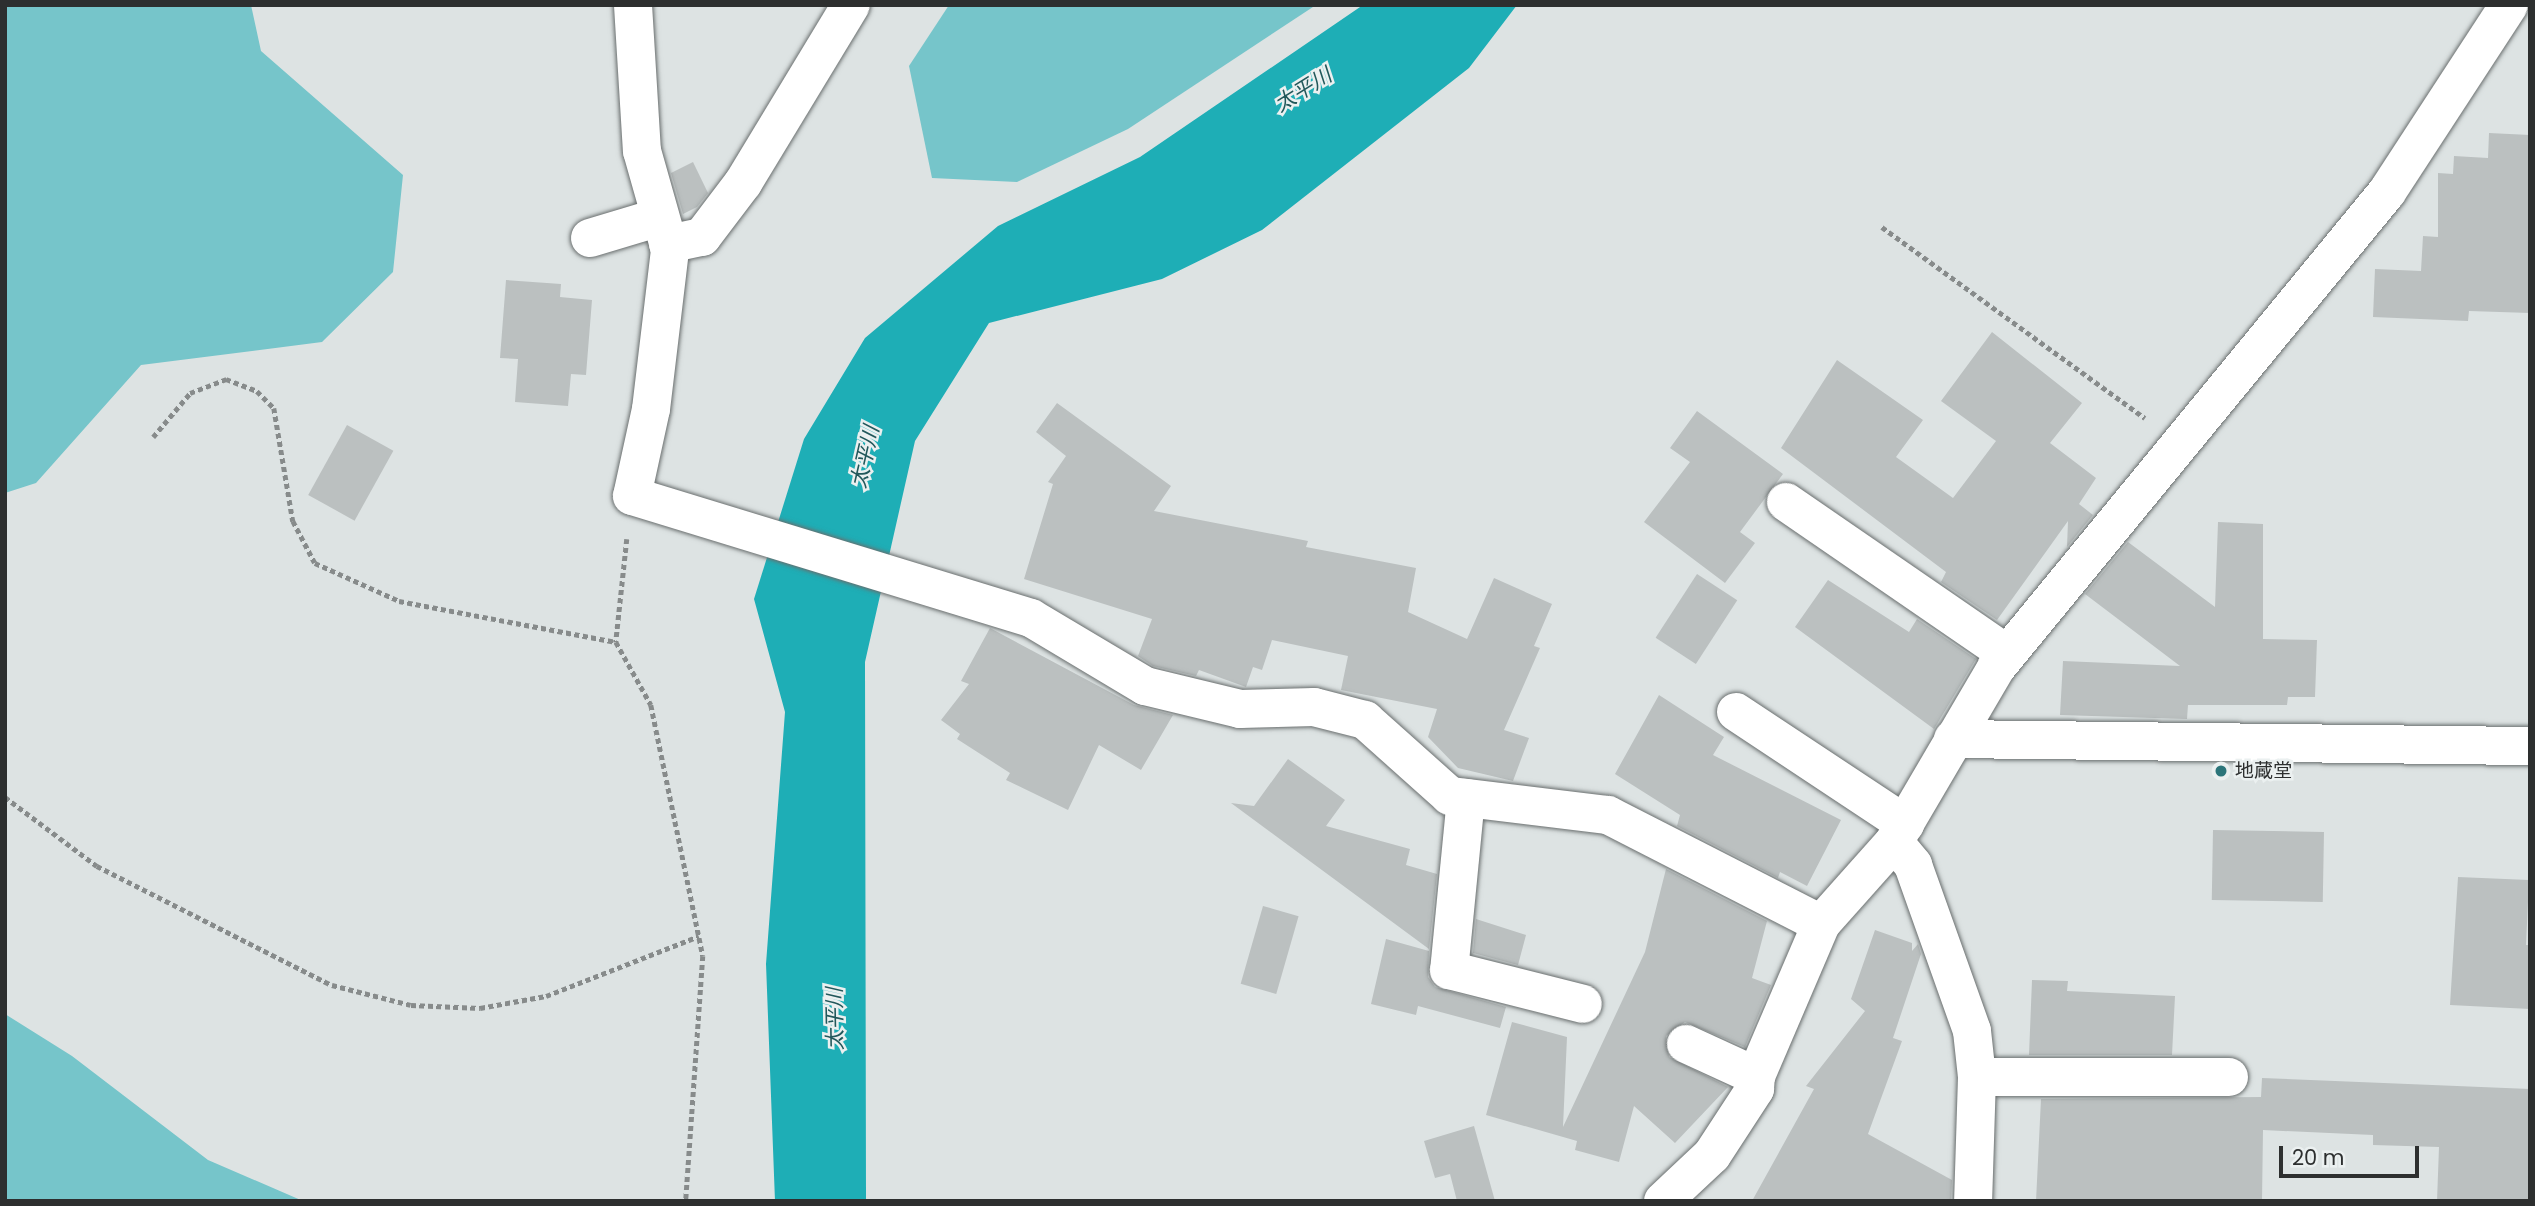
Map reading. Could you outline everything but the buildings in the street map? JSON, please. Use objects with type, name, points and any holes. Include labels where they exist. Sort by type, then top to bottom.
[{"type":"street","points":[[634,5],[642,151],[664,231],[651,409],[632,496],[958,592],[1031,618],[1145,685],[1240,709],[1314,707],[1365,720],[1450,796],[1608,815],[1821,924]]},
{"type":"street","points":[[590,238],[664,231],[702,237],[743,183],[852,5]]},
{"type":"street","points":[[1663,1201],[1712,1155],[1755,1089],[1756,1076],[1821,924],[1899,833],[1953,739],[2007,654],[2183,445],[2387,192],[2509,5]]},
{"type":"street","points":[[1786,502],[2007,654]]},
{"type":"street","points":[[1735,712],[1899,833],[1972,1031],[1978,1077],[1973,1201]]},
{"type":"street","points":[[1953,739],[2530,746]]},
{"type":"street","points":[[1466,798],[1450,970],[1583,1004]]},
{"type":"street","points":[[1686,1044],[1756,1076]]},
{"type":"street","points":[[1978,1077],[2229,1077]]},
{"type":"path","points":[[1882,227],[2183,445]]},
{"type":"path","points":[[153,437],[190,393],[226,379],[257,391],[274,408],[293,521],[315,563],[399,601],[616,642]]},
{"type":"path","points":[[632,496],[616,642],[651,705],[703,956],[686,1201]]},
{"type":"path","points":[[5,797],[97,866],[332,985],[411,1005],[480,1008],[546,996],[699,936]]},
{"type":"shaded area","points":[[5,5],[251,5],[261,51],[403,175],[393,272],[322,342],[141,365],[36,483],[5,493]]},
{"type":"shaded area","points":[[949,5],[1316,5],[1128,129],[1017,182],[932,178],[909,66]]},
{"type":"shaded area","points":[[5,1014],[72,1056],[208,1160],[303,1201],[5,1201]]},
{"type":"water","name":"太平川","points":[[1363,5],[1517,5],[1469,68],[1262,230],[1162,279],[989,323],[915,441],[865,662],[866,1201],[775,1201],[766,964],[785,712],[754,599],[804,439],[865,338],[998,226],[1140,157]]},
{"type":"place","name":"地蔵堂","points":[[2221,771]]}]
